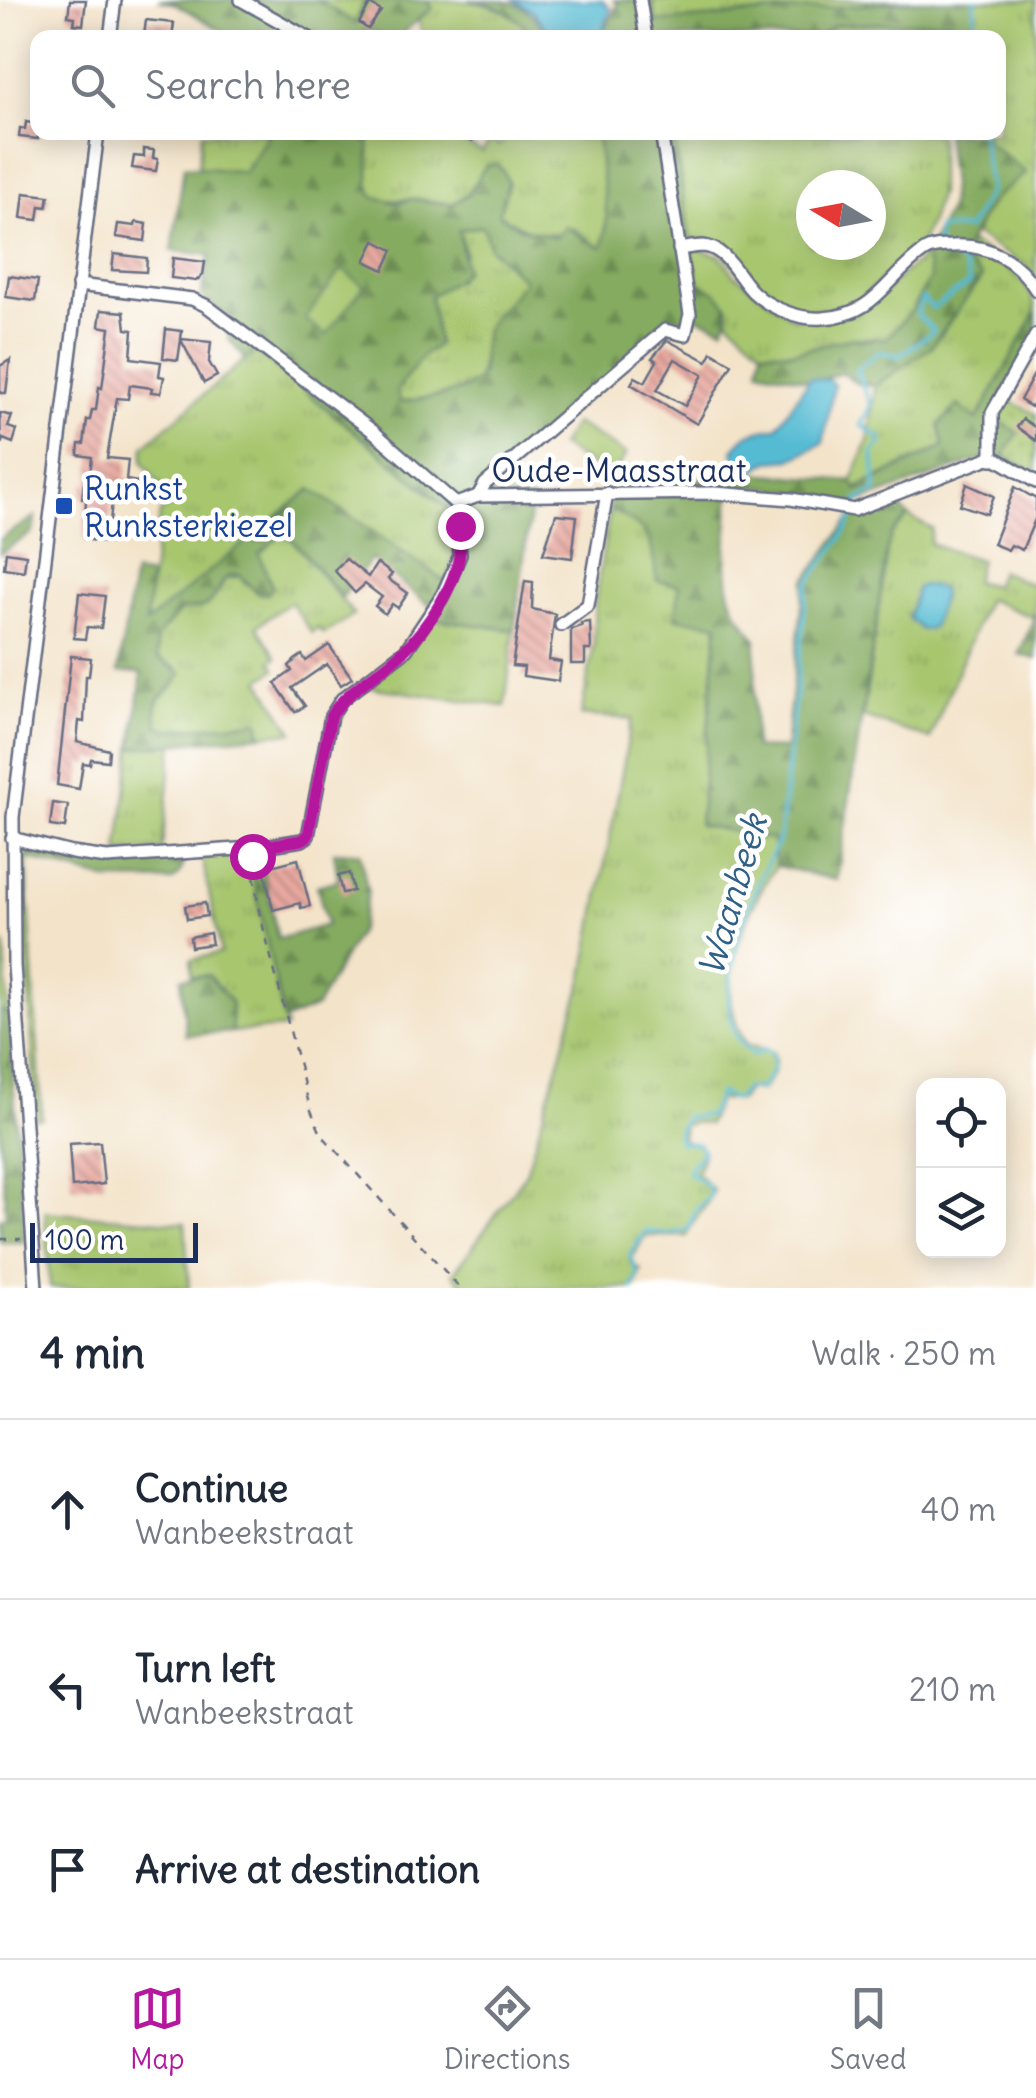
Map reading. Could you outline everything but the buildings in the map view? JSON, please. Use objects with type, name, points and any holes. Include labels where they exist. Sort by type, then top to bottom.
[{"type":"street","points":[[111,30],[115,0]]},
{"type":"street","points":[[241,0],[295,30]]},
{"type":"street","points":[[640,0],[645,30]]},
{"type":"street","points":[[36,1288],[14,966],[12,838],[6,816],[97,140]]},
{"type":"street","points":[[478,496],[485,484],[664,330],[684,334],[690,314],[662,140]]},
{"type":"street","points":[[680,249],[705,246],[724,255],[753,292],[780,310],[820,319],[873,302],[925,250],[938,247],[972,245],[999,254],[1021,268],[1036,290]]},
{"type":"street","name":"Oude-Maasstraat","points":[[78,286],[192,299],[207,306],[374,432],[456,504],[478,496],[715,494],[792,499],[854,510],[992,458]]},
{"type":"street","points":[[1036,335],[992,412],[992,458],[1036,482]]},
{"type":"street","points":[[561,625],[588,605],[607,493]]},
{"type":"street","points":[[12,838],[107,858],[252,848],[308,836],[331,716],[342,699],[406,650],[433,611],[460,555],[456,504]]},
{"type":"path","points":[[252,848],[259,912],[310,1108],[321,1134],[460,1288]]},
{"type":"path","points":[[0,1238],[33,1238]]},
{"type":"green space","points":[[158,0],[317,0],[355,23],[365,0],[426,0],[432,8],[406,30],[220,30],[176,4]]},
{"type":"green space","points":[[317,0],[365,0],[355,24]]},
{"type":"green space","points":[[426,0],[486,5],[512,16],[528,30],[422,30],[418,20],[432,8]]},
{"type":"green space","points":[[469,0],[517,5],[545,30],[528,30],[506,11]]},
{"type":"green space","points":[[612,0],[652,0],[656,22],[921,0],[976,0],[975,30],[949,30],[950,21],[835,25],[828,30],[605,30],[618,3]]},
{"type":"green space","points":[[652,0],[921,0],[656,22]]},
{"type":"green space","points":[[976,0],[1036,0],[1036,282],[1026,266],[975,235],[980,219],[997,195],[984,140],[1006,140],[1006,30],[975,30]]},
{"type":"green space","points":[[950,21],[949,30],[828,30],[835,25]]},
{"type":"green space","points":[[201,140],[265,140],[245,172],[198,167]]},
{"type":"green space","points":[[264,140],[369,140],[369,184],[373,196],[397,203],[410,199],[453,204],[468,194],[486,165],[496,164],[507,181],[499,214],[520,228],[556,237],[565,226],[603,246],[607,217],[597,140],[674,140],[697,282],[717,293],[728,306],[728,319],[723,328],[695,316],[679,327],[666,326],[484,491],[532,499],[514,630],[433,619],[463,561],[466,532],[460,497],[448,508],[256,351],[246,360],[228,338],[232,319],[201,296],[210,255],[172,251],[184,166],[245,172]],"holes":[[[483,226],[490,248],[524,280],[487,328],[482,368],[472,384],[448,394],[400,402],[397,390],[422,357],[438,344],[430,296],[465,270],[459,230]]]},
{"type":"green space","points":[[369,140],[458,140],[482,152],[491,140],[499,146],[504,140],[597,140],[607,217],[603,246],[574,229],[554,234],[535,232],[498,213],[509,183],[503,170],[453,204],[378,198],[373,196],[369,184]]},
{"type":"green space","points":[[674,140],[939,140],[939,192],[920,244],[855,305],[819,310],[781,305],[762,293],[714,244],[690,239]]},
{"type":"green space","points":[[946,140],[985,140],[1026,173],[984,212],[960,256],[982,277],[931,347],[875,386],[856,383],[842,372],[817,382],[759,369],[762,350],[794,352],[849,338],[885,339],[911,312],[930,278],[925,255],[949,208],[951,184]]},
{"type":"green space","points":[[483,226],[490,248],[525,279],[489,323],[478,381],[451,394],[399,402],[396,391],[422,357],[438,344],[429,296],[457,279],[465,254],[459,230]]},
{"type":"green space","points":[[971,244],[1021,280],[1036,312],[977,420],[944,446],[855,489],[852,481],[868,441],[875,386],[886,378]]},
{"type":"green space","points":[[691,247],[719,255],[735,275],[794,318],[860,311],[925,255],[930,278],[911,312],[885,339],[849,338],[794,352],[762,350],[728,319],[728,306],[717,293],[697,283]]},
{"type":"green space","points":[[342,269],[364,286],[326,335],[305,319]]},
{"type":"green space","points":[[1036,312],[1036,349],[1029,363],[1022,359],[1001,396],[1010,401],[997,420],[1019,433],[1004,455],[1036,476],[996,454],[851,505],[764,487],[730,488],[726,551],[729,591],[735,609],[756,639],[754,748],[785,749],[805,581],[853,515],[894,501],[908,516],[891,535],[887,550],[837,880],[776,866],[773,839],[699,825],[718,624],[676,618],[679,585],[657,581],[653,553],[643,530],[610,509],[613,477],[712,479],[714,470],[852,481],[856,489],[944,447],[939,425],[958,405],[977,420]]},
{"type":"green space","points":[[256,350],[447,508],[454,502],[456,545],[446,582],[311,489],[145,624],[160,513],[173,503],[143,462],[144,446]]},
{"type":"green space","points":[[1010,401],[1036,414],[1036,473],[1004,455],[1019,433],[997,420]]},
{"type":"green space","points":[[574,423],[626,454],[612,478],[560,446]]},
{"type":"green space","points":[[311,489],[446,582],[430,606],[371,559],[342,597],[285,531],[259,554],[272,588],[268,594],[257,593],[239,576],[228,576],[210,603],[181,610],[156,638],[158,658],[181,673],[159,699],[158,725],[168,730],[260,721],[261,735],[132,748],[142,673],[118,672],[134,573],[151,576],[146,623]]},
{"type":"green space","points":[[610,509],[647,533],[653,560],[718,624],[699,824],[773,839],[776,866],[743,930],[732,978],[732,1001],[747,1045],[773,1052],[774,1068],[761,1091],[748,1089],[740,1100],[719,1099],[708,1124],[684,1125],[682,1140],[700,1145],[703,1154],[697,1173],[713,1190],[687,1236],[645,1236],[630,1262],[641,1270],[634,1288],[466,1288],[453,1274],[526,1173],[584,976],[632,719],[581,715],[594,645],[595,601]]},
{"type":"green space","points":[[36,516],[33,532],[0,554],[0,539]]},
{"type":"green space","points":[[908,516],[932,529],[930,544],[980,560],[974,581],[994,586],[1000,571],[1032,585],[1036,578],[1034,618],[987,599],[930,739],[863,717],[887,550],[891,535]]},
{"type":"green space","points":[[285,531],[354,615],[324,634],[318,628],[312,633],[290,602],[257,626],[277,658],[271,661],[276,669],[260,680],[293,732],[261,735],[259,721],[168,730],[158,725],[157,705],[177,682],[177,669],[158,658],[156,637],[182,610],[209,602],[224,579],[241,576],[245,583],[272,587],[259,554]]},
{"type":"green space","points":[[1036,613],[1036,659],[1019,654]]},
{"type":"green space","points":[[433,619],[514,630],[505,706],[367,687]]},
{"type":"green space","points":[[173,744],[162,849],[118,852],[132,748]]},
{"type":"green space","points":[[33,846],[28,858],[28,888],[42,1118],[36,1119],[23,882],[23,851]]},
{"type":"green space","points":[[33,846],[64,855],[176,858],[184,862],[180,874],[172,881],[106,880],[28,858]]},
{"type":"green space","points":[[334,852],[360,853],[368,893],[360,929],[316,1007],[284,1021],[248,854],[260,853],[278,939],[327,925],[317,886],[338,880]]},
{"type":"green space","points":[[248,854],[286,1028],[232,1032],[231,1002],[208,975],[192,976],[191,960],[221,953],[202,857]]},
{"type":"green space","points":[[0,945],[5,945],[8,1011],[0,1012]]},
{"type":"green space","points":[[208,975],[231,1002],[232,1032],[186,1035],[181,978]]},
{"type":"green space","points":[[8,1011],[24,1242],[0,1242],[0,1218],[6,1217],[0,1136],[0,1012]]},
{"type":"green space","points":[[45,1212],[185,1223],[189,1288],[50,1288]]},
{"type":"water","points":[[514,0],[602,0],[611,9],[603,30],[546,30],[533,11]]},
{"type":"water","points":[[810,378],[829,380],[834,385],[823,443],[791,459],[745,469],[736,461],[733,451],[738,444],[756,431],[777,427]]},
{"type":"water","points":[[917,587],[940,588],[943,593],[932,628],[921,630],[908,618]]},
{"type":"waterway","name":"Waanbeek","points":[[974,30],[975,0]]},
{"type":"waterway","name":"Waanbeek","points":[[857,504],[876,491],[873,452],[881,438],[861,425],[871,405],[856,370],[879,351],[899,356],[934,331],[917,314],[922,298],[933,308],[970,283],[964,265],[937,245],[938,228],[968,229],[990,190],[982,140]]},
{"type":"waterway","name":"Waanbeek","points":[[632,1288],[638,1274],[630,1255],[646,1231],[669,1234],[688,1230],[695,1211],[710,1196],[709,1186],[688,1172],[703,1151],[698,1144],[679,1142],[678,1132],[686,1117],[710,1115],[720,1093],[735,1100],[746,1088],[762,1088],[774,1068],[772,1054],[765,1049],[753,1055],[737,1037],[731,1022],[730,985],[748,907],[780,835],[807,587],[852,517]]},
{"type":"place","name":"Runkst Runksterkiezel","points":[[64,506]]},
{"type":"route","points":[[252,856],[252,848],[308,836],[331,716],[342,699],[406,650],[424,626],[454,573],[460,555],[460,526]]}]
